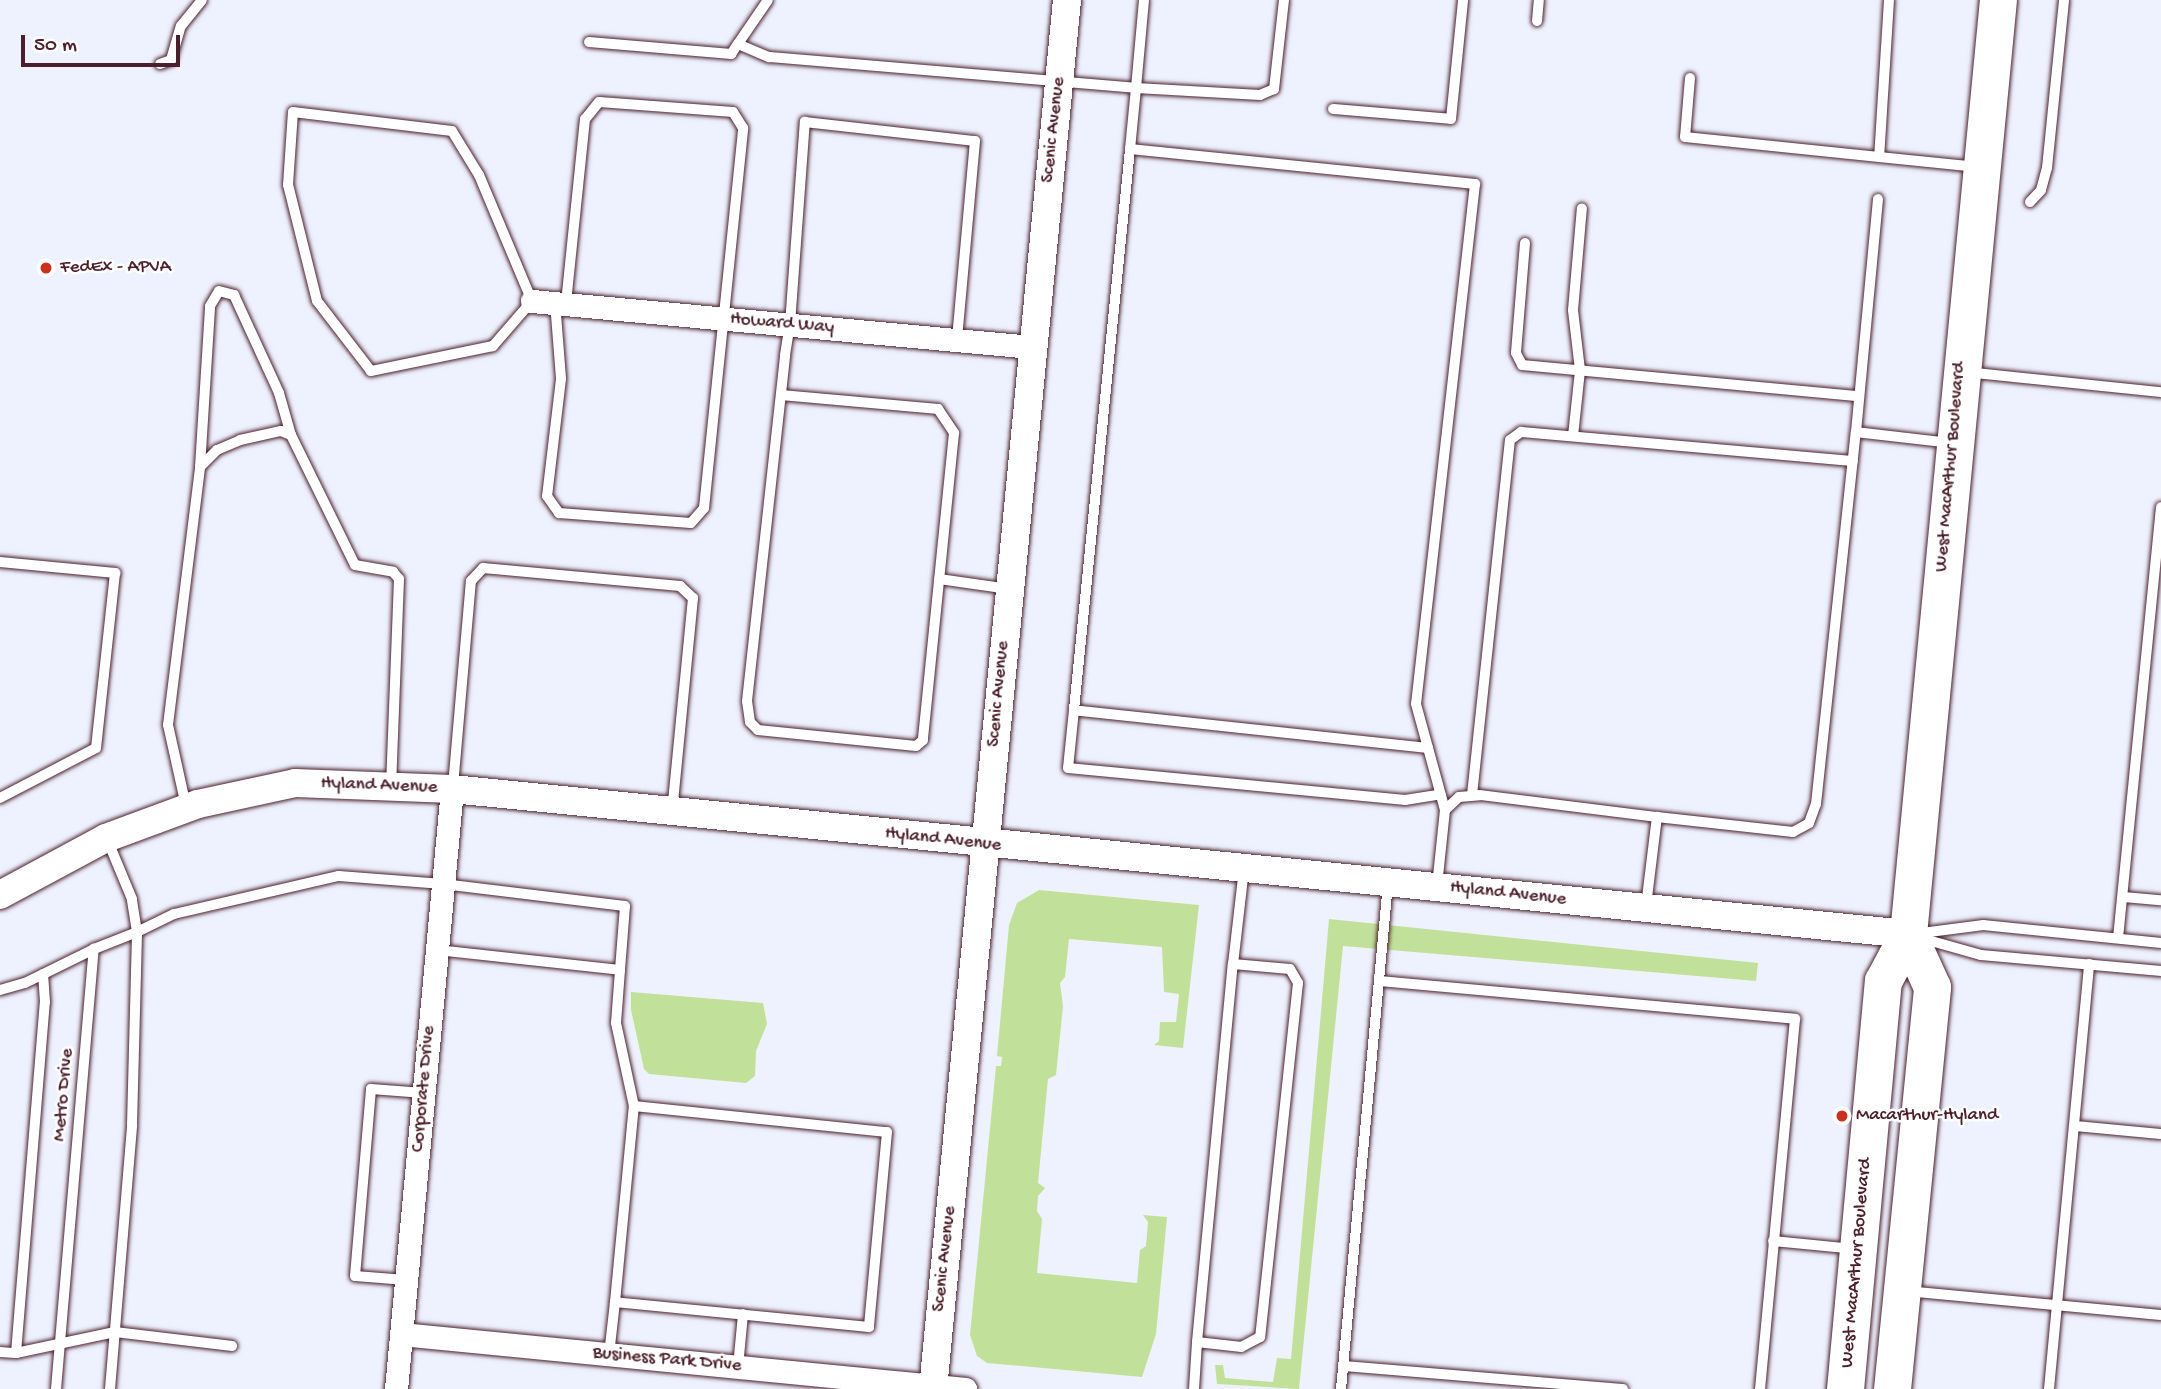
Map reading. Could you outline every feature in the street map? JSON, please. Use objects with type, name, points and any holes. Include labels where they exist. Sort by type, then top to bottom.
[{"type":"main road","name":"West MacArthur Boulevard","points":[[1845,1389],[1883,981],[1908,934],[1953,443],[1998,0]]},
{"type":"main road","name":"West MacArthur Boulevard","points":[[1892,1389],[1932,987],[1908,934]]},
{"type":"street","name":"Scenic Avenue","points":[[933,1387],[1066,0]]},
{"type":"street","name":"Howard Way","points":[[551,302],[1032,347]]},
{"type":"street","name":"Hyland Avenue","points":[[0,895],[106,838],[187,808],[295,783],[452,789],[986,845],[1908,934]]},
{"type":"street","name":"Corporate Drive","points":[[396,1389],[452,789]]},
{"type":"street","name":"Business Park Drive","points":[[401,1334],[965,1389]]},
{"type":"lane","points":[[160,64],[172,60],[181,26],[202,0]]},
{"type":"lane","points":[[589,42],[731,54],[768,0]]},
{"type":"lane","points":[[1144,0],[1068,768],[1405,800],[1441,794]]},
{"type":"lane","points":[[738,44],[769,57],[1136,88],[1260,95],[1274,89],[1284,0]]},
{"type":"lane","points":[[1333,109],[1451,120],[1464,0]]},
{"type":"lane","points":[[1537,21],[1539,0]]},
{"type":"lane","points":[[1879,157],[1889,0]]},
{"type":"lane","points":[[2030,202],[2041,190],[2047,168],[2064,0]]},
{"type":"lane","points":[[1690,78],[1685,136],[1980,167]]},
{"type":"lane","points":[[599,102],[733,112],[743,128],[704,508],[691,523],[559,513],[548,496],[561,379],[551,302],[585,118],[599,102]]},
{"type":"lane","points":[[293,112],[452,131],[551,302],[492,346],[371,371],[317,301],[288,185],[293,112]]},
{"type":"lane","points":[[781,395],[938,409],[949,419],[954,433],[923,740],[916,746],[758,730],[750,722],[747,701],[781,395],[790,324],[805,122],[975,141],[957,340]]},
{"type":"lane","points":[[1130,149],[1475,184],[1416,704],[1445,810],[1436,887]]},
{"type":"lane","points":[[1445,810],[1459,797],[1472,795],[1793,832],[1814,814],[1853,461],[1878,199]]},
{"type":"lane","points":[[1573,436],[1580,370],[1573,310],[1582,208]]},
{"type":"lane","points":[[1525,243],[1516,353],[1521,365],[1859,396]]},
{"type":"lane","points":[[187,808],[168,725],[200,467],[210,306],[219,291],[234,295],[279,393],[291,435],[355,565],[393,572],[399,579],[391,787]]},
{"type":"lane","points":[[1960,372],[2161,391]]},
{"type":"lane","points":[[200,467],[217,450],[240,440],[281,431],[291,435]]},
{"type":"lane","points":[[1472,795],[1510,440],[1521,432],[1853,461]]},
{"type":"lane","points":[[1856,432],[1953,443]]},
{"type":"lane","points":[[2118,938],[2161,507]]},
{"type":"lane","points":[[0,562],[115,573],[96,748],[0,798]]},
{"type":"lane","points":[[452,789],[471,580],[483,568],[680,586],[693,598],[672,811]]},
{"type":"lane","points":[[939,579],[1009,589]]},
{"type":"lane","points":[[1074,710],[1428,748]]},
{"type":"lane","points":[[1646,908],[1657,817]]},
{"type":"lane","points":[[106,838],[132,899],[137,932],[132,1125],[110,1389]]},
{"type":"lane","points":[[1194,1389],[1244,869]]},
{"type":"lane","points":[[0,990],[43,974],[174,914],[339,876],[443,884],[625,906],[616,1023],[634,1106],[609,1355]]},
{"type":"lane","points":[[1341,1389],[1388,883]]},
{"type":"lane","points":[[2123,897],[2161,900]]},
{"type":"lane","points":[[1908,934],[1983,925],[2161,943]]},
{"type":"lane","points":[[1908,934],[1981,955],[2161,971]]},
{"type":"lane","name":"Metro Drive","points":[[56,1389],[94,949]]},
{"type":"lane","points":[[437,950],[620,970]]},
{"type":"lane","points":[[1197,1342],[1241,1348],[1260,1337],[1298,983],[1290,969],[1233,964]]},
{"type":"lane","points":[[2049,1389],[2089,964]]},
{"type":"lane","points":[[16,1353],[45,1013],[43,974]]},
{"type":"lane","points":[[1379,981],[1795,1019],[1760,1389]]},
{"type":"lane","points":[[406,1280],[355,1276],[371,1089],[424,1093]]},
{"type":"lane","points":[[615,1302],[869,1327],[887,1132],[634,1106]]},
{"type":"lane","points":[[2075,1126],[2161,1134]]},
{"type":"lane","points":[[1773,1241],[1858,1249]]},
{"type":"lane","points":[[1902,1291],[2161,1315]]},
{"type":"lane","points":[[738,1367],[743,1314]]},
{"type":"lane","points":[[0,1352],[16,1353],[115,1332],[232,1346]]},
{"type":"lane","points":[[1343,1366],[1623,1389]]},
{"type":"shaded area","points":[[0,0],[2161,0],[2161,1389],[0,1389]]},
{"type":"green space","points":[[1039,890],[1199,905],[1183,1048],[1154,1045],[1159,1041],[1160,1022],[1176,1022],[1179,994],[1164,992],[1162,947],[1069,939],[1065,977],[1060,983],[1063,1006],[1056,1075],[1048,1079],[1038,1183],[1045,1188],[1038,1196],[1037,1211],[1042,1219],[1037,1273],[1137,1283],[1140,1250],[1146,1246],[1148,1222],[1143,1215],[1167,1217],[1156,1334],[1142,1377],[987,1363],[977,1356],[970,1335],[996,1066],[1001,1066],[1002,1057],[997,1056],[1009,925],[1017,903]]},
{"type":"green space","points":[[1329,919],[1758,963],[1756,981],[1343,946],[1299,1389],[1217,1384],[1215,1365],[1223,1365],[1225,1378],[1273,1382],[1277,1358],[1291,1359]]},
{"type":"green space","points":[[631,992],[763,1003],[767,1024],[756,1051],[755,1076],[746,1083],[649,1074],[644,1069],[631,1010]]},
{"type":"place","name":"FedEx - APVA","points":[[46,268]]},
{"type":"place","name":"Macarthur-Hyland","points":[[1842,1116]]}]
